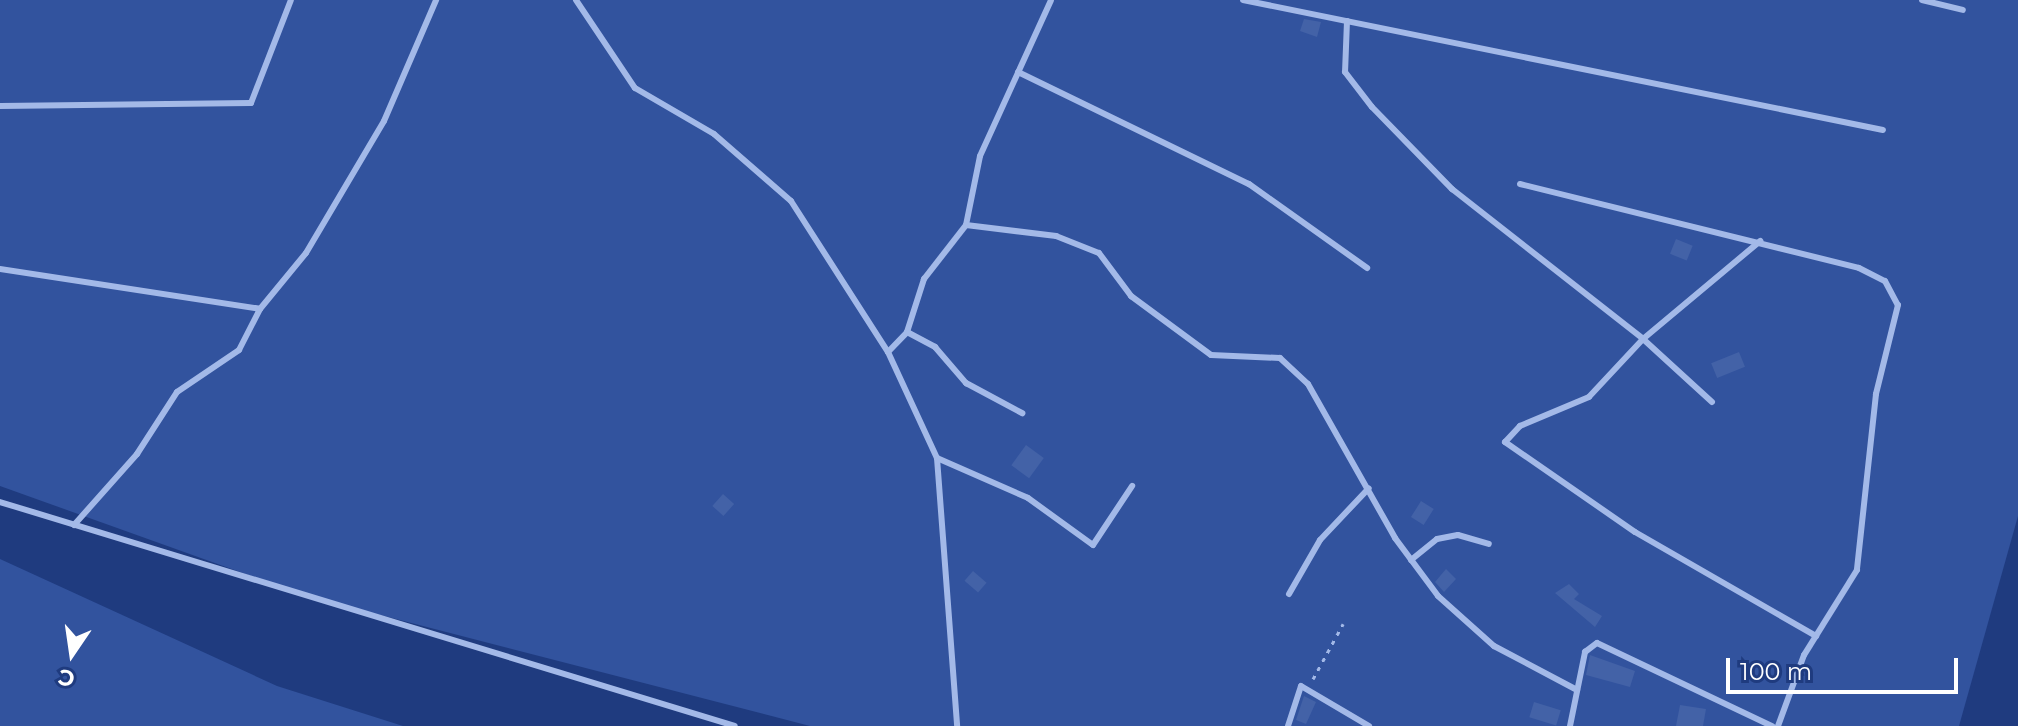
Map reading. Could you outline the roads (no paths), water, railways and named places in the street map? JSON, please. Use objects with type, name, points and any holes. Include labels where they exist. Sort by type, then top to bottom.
[{"type":"lane","points":[[0,106],[251,103],[291,0]]},
{"type":"lane","points":[[74,525],[137,454],[177,392],[239,350],[260,309],[306,253],[384,121],[436,0]]},
{"type":"lane","points":[[576,0],[635,88],[714,134],[791,201],[888,352],[937,458],[957,726]]},
{"type":"lane","points":[[888,352],[907,332],[924,279],[966,225],[980,156],[1051,0]]},
{"type":"lane","points":[[1243,0],[1883,130]]},
{"type":"lane","points":[[1922,0],[1963,10]]},
{"type":"lane","points":[[1347,21],[1345,72],[1372,107],[1452,189],[1643,339],[1712,402]]},
{"type":"lane","points":[[1018,72],[1249,184],[1367,268]]},
{"type":"lane","points":[[1520,184],[1859,268],[1885,281],[1898,305],[1876,394],[1857,570],[1816,636],[1775,726],[1597,643],[1585,652],[1570,726]]},
{"type":"lane","points":[[966,225],[1056,236],[1099,253],[1131,296],[1211,355],[1280,358],[1308,384],[1411,560],[1438,596],[1494,646],[1577,690]]},
{"type":"lane","points":[[1760,241],[1643,339],[1589,397],[1520,426],[1505,442],[1523,461],[1635,532],[1816,636]]},
{"type":"lane","points":[[0,269],[260,309]]},
{"type":"lane","points":[[907,332],[935,347],[966,383],[1022,413]]},
{"type":"lane","points":[[937,458],[1028,498],[1093,545],[1132,486]]},
{"type":"lane","points":[[1289,594],[1320,540],[1369,488]]},
{"type":"lane","points":[[0,502],[735,726]]},
{"type":"lane","points":[[1411,560],[1437,539],[1458,535],[1489,544]]},
{"type":"lane","points":[[1288,726],[1301,686],[1369,726]]}]
